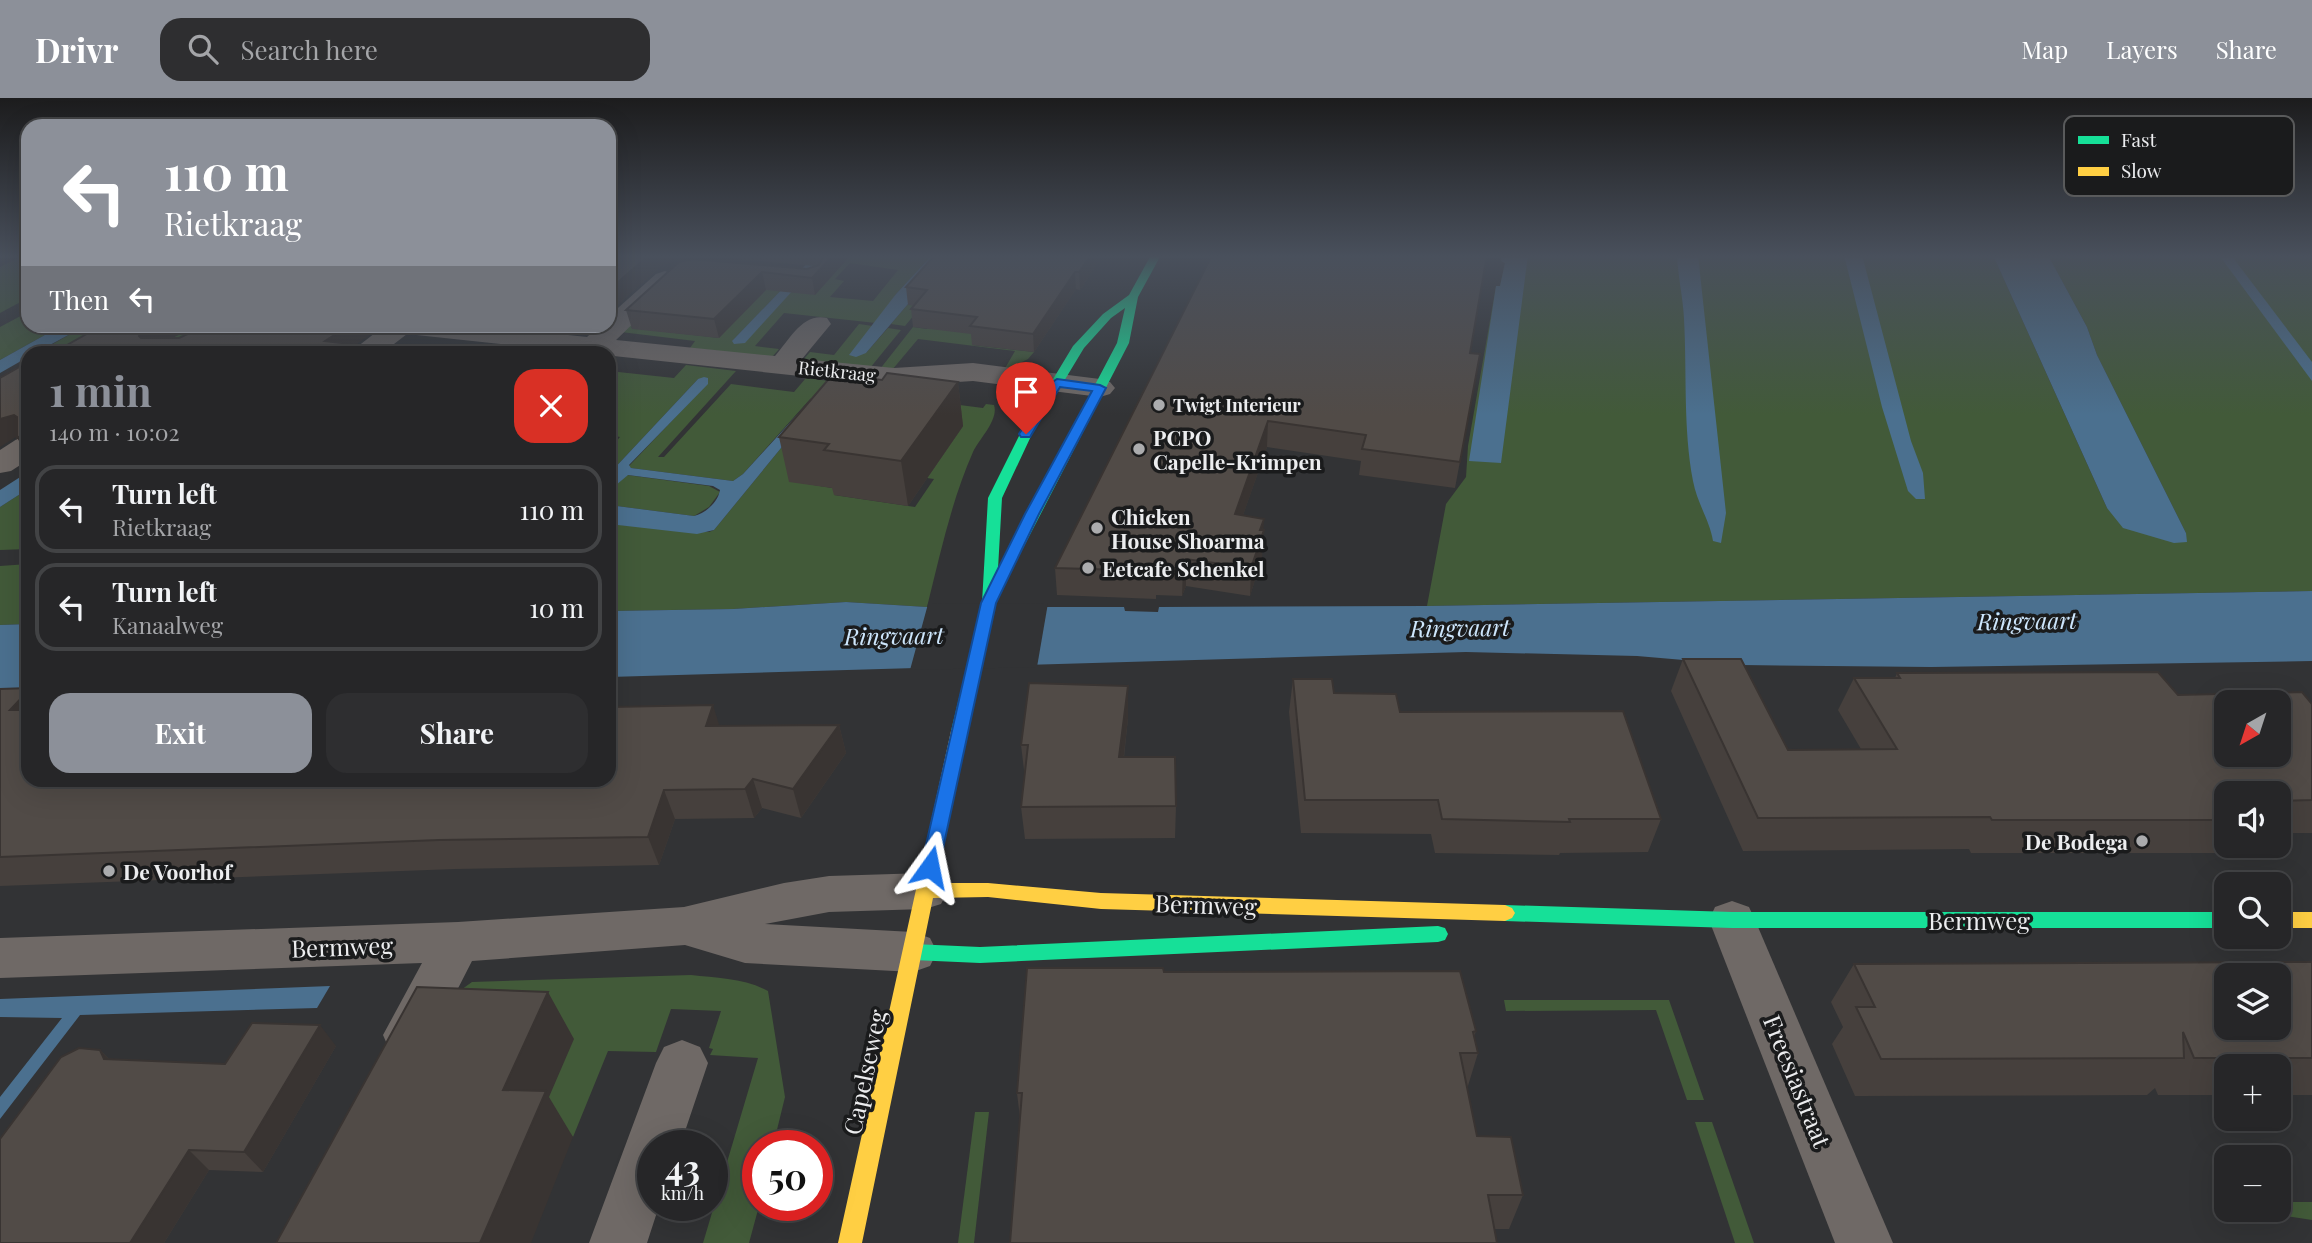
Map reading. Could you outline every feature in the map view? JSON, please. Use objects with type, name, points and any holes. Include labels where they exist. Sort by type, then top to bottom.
[{"type":"main road","points":[[989,603],[995,498],[1026,434],[1079,345],[1119,308]]},
{"type":"main road","points":[[989,603],[1028,522],[1123,343],[1131,308]]},
{"type":"main road","name":"Capelseweg","points":[[850,1243],[989,603]]},
{"type":"main road","name":"Bermweg","points":[[925,891],[988,890],[1101,901],[1732,920],[2214,920]]},
{"type":"main road","name":"Bermweg","points":[[1523,930],[1732,920]]},
{"type":"main road","points":[[2291,920],[2312,920]]},
{"type":"main road","name":"Bermweg","points":[[913,952],[980,955],[1454,933]]},
{"type":"street","points":[[616,324],[633,308]]},
{"type":"street","name":"Rietkraag","points":[[782,365],[817,324]]},
{"type":"street","points":[[373,346],[391,333]]},
{"type":"street","name":"Rietkraag","points":[[462,333],[564,346]]},
{"type":"street","points":[[591,346],[606,333]]},
{"type":"street","name":"Rietkraag","points":[[616,351],[894,377],[973,372],[1100,388]]},
{"type":"street","points":[[0,464],[21,450]]},
{"type":"street","name":"Bermweg","points":[[0,958],[458,942],[684,926],[784,901],[829,894],[925,891]]},
{"type":"street","name":"Freesiastraat","points":[[1732,920],[1864,1243]]},
{"type":"street","name":"Bermweg","points":[[684,926],[745,943],[913,952]]},
{"type":"street","points":[[386,1075],[458,942]]},
{"type":"street","points":[[618,1243],[681,1063]]},
{"type":"green space","points":[[647,308],[653,308],[631,328],[719,338],[675,308],[764,308],[732,341],[769,308],[886,308],[876,323],[784,313],[755,346],[779,349],[772,357],[690,348],[695,341],[621,332]]},
{"type":"green space","points":[[904,308],[919,308],[905,326],[891,324]]},
{"type":"green space","points":[[944,308],[1011,308],[1003,319],[992,318],[972,345],[1034,352],[1028,359],[1004,370],[1015,351],[918,339],[892,370],[880,369],[913,327],[927,329],[931,325],[917,322],[923,315],[937,317]]},
{"type":"green space","points":[[1492,308],[2017,308],[2107,508],[2186,533],[2097,355],[2077,308],[2312,308],[2312,591],[1427,606],[1446,504],[1466,477],[1468,446]]},
{"type":"green space","points":[[21,316],[21,333],[48,333],[0,360],[0,327]]},
{"type":"green space","points":[[859,324],[873,326],[866,353],[888,328],[901,330],[870,368],[803,360],[810,352],[834,355]]},
{"type":"green space","points":[[72,333],[152,333],[164,343],[180,333],[197,333],[169,346],[49,346]]},
{"type":"green space","points":[[686,365],[736,371],[658,457],[664,457],[731,384],[794,392],[806,378],[845,383],[789,481],[838,489],[834,495],[915,507],[934,479],[927,478],[963,426],[952,404],[983,408],[986,404],[994,405],[994,417],[973,452],[958,490],[927,607],[846,602],[733,609],[616,611],[616,525],[709,532],[714,530],[795,431],[811,398],[743,474],[733,481],[631,468],[629,466],[707,384],[698,379],[616,467],[616,441],[620,437],[616,436],[616,372],[674,378]]},
{"type":"green space","points":[[627,475],[709,486],[720,492],[709,507],[694,516],[616,506],[616,485]]},
{"type":"green space","points":[[21,494],[21,549],[0,550],[0,507]]},
{"type":"green space","points":[[21,564],[21,624],[0,625],[0,566]]},
{"type":"green space","points":[[691,975],[740,981],[768,991],[785,1097],[777,1130],[742,1130],[742,1221],[755,1221],[749,1243],[703,1243],[710,1221],[728,1221],[728,1159],[758,1058],[710,1055],[713,1049],[709,1048],[721,1011],[671,1009],[656,1052],[608,1051],[573,1137],[458,992],[472,982]]},
{"type":"green space","points":[[1504,1000],[1669,1000],[1704,1100],[1687,1100],[1656,1010],[1506,1011]]},
{"type":"green space","points":[[975,1112],[989,1112],[974,1243],[958,1243]]},
{"type":"green space","points":[[1695,1122],[1712,1122],[1754,1243],[1735,1243]]},
{"type":"green space","points":[[2291,1202],[2312,1202],[2312,1220],[2291,1217]]},
{"type":"water","points":[[763,308],[776,308],[745,343],[734,344],[732,341]]},
{"type":"water","points":[[885,308],[904,308],[866,353],[856,357],[849,355]]},
{"type":"water","points":[[1493,308],[1521,308],[1501,463],[1469,461]]},
{"type":"water","points":[[1683,308],[1704,308],[1726,513],[1721,543],[1713,541],[1695,489],[1690,461]]},
{"type":"water","points":[[1857,308],[1876,308],[1911,441],[1923,473],[1925,499],[1916,499],[1908,491],[1882,407]]},
{"type":"water","points":[[2017,308],[2077,308],[2097,355],[2186,533],[2187,542],[2174,543],[2123,528],[2107,508]]},
{"type":"water","points":[[2258,308],[2271,308],[2312,362],[2312,381]]},
{"type":"water","points":[[48,333],[72,333],[48,346],[25,346]]},
{"type":"water","points":[[21,348],[21,361],[0,373],[0,360]]},
{"type":"water","points":[[708,378],[708,384],[629,465],[631,468],[733,481],[743,474],[817,393],[795,431],[714,530],[697,534],[616,525],[616,506],[694,516],[707,510],[717,499],[720,490],[713,486],[628,475],[616,485],[616,467],[698,379]]},
{"type":"water","points":[[21,476],[21,494],[0,507],[0,490]]},
{"type":"water","name":"Ringvaart","points":[[2312,591],[2312,661],[1931,667],[1742,665],[1637,656],[1466,652],[616,677],[616,611],[733,609],[846,602],[927,607],[1124,607],[1125,611],[1158,612],[1159,607],[1427,606]]},
{"type":"water","points":[[21,624],[21,690],[0,692],[0,625]]},
{"type":"water","points":[[330,986],[317,1008],[80,1015],[0,1119],[0,1097],[62,1018],[0,1017],[0,999]]},
{"type":"pier","points":[[1048,603],[1037,667],[910,670],[928,604]]},
{"type":"building","points":[[628,308],[725,308],[714,319],[626,310]]},
{"type":"building","points":[[1050,308],[1033,334],[970,326],[977,317],[911,309]]},
{"type":"building","points":[[1185,308],[1478,308],[1470,353],[1480,354],[1460,462],[1362,449],[1366,435],[1268,421],[1235,514],[1264,519],[1260,530],[1264,530],[1251,568],[1186,559],[1183,568],[1156,568],[1156,571],[1055,568]]},
{"type":"building","points":[[88,333],[141,333],[141,338],[179,338],[190,333],[337,333],[325,341],[368,346],[65,346]]},
{"type":"building","points":[[21,366],[21,435],[17,438],[17,417],[14,415],[0,419],[0,378]]},
{"type":"building","points":[[887,373],[958,382],[901,461],[824,450],[829,444],[779,437],[833,374],[882,380]]},
{"type":"building","points":[[1683,659],[1741,659],[1788,750],[1897,749],[1854,678],[1900,678],[1897,673],[2158,672],[2178,695],[2214,694],[2214,767],[2291,767],[2291,692],[2302,692],[2312,704],[2312,800],[2291,801],[2291,781],[2214,781],[2214,820],[1992,820],[1990,817],[1758,818]]},
{"type":"building","points":[[1293,679],[1332,679],[1334,693],[1396,694],[1400,712],[1623,711],[1661,819],[1569,819],[1570,822],[1442,819],[1438,800],[1305,800]]},
{"type":"building","points":[[1029,683],[1128,686],[1119,757],[1175,757],[1176,806],[1021,807],[1028,745],[1021,745]]},
{"type":"building","points":[[21,688],[21,698],[10,710],[21,710],[21,787],[616,787],[616,707],[713,705],[706,726],[839,725],[793,789],[753,779],[745,789],[664,790],[648,837],[439,840],[0,857],[0,689]]},
{"type":"building","points":[[2312,962],[2312,1058],[2291,1058],[2291,1054],[2214,1054],[2214,1058],[2194,1058],[2183,1032],[2184,1058],[1881,1059],[1856,1007],[1875,1007],[1854,964]]},
{"type":"building","points":[[1027,968],[1163,968],[1164,972],[1460,971],[1476,1031],[1473,1032],[1478,1053],[1460,1053],[1477,1136],[1511,1137],[1523,1195],[1488,1195],[1497,1243],[1010,1243],[1022,1093],[1017,1093]]},
{"type":"building","points":[[417,987],[548,992],[503,1090],[546,1091],[480,1243],[276,1243]]},
{"type":"building","points":[[252,1023],[320,1025],[244,1152],[189,1150],[130,1243],[0,1243],[0,1139],[61,1057],[79,1048],[100,1050],[104,1059],[225,1064]]},
{"type":"traffic: fast","points":[[959,731],[989,603],[995,498],[1026,434],[1079,346],[1117,308]]},
{"type":"traffic: fast","points":[[997,585],[1123,343],[1131,308]]},
{"type":"traffic: fast","points":[[1505,913],[1732,920],[2214,920]]},
{"type":"traffic: fast","points":[[913,952],[980,955],[1438,934]]},
{"type":"traffic: slow","points":[[850,1243],[959,731]]},
{"type":"traffic: slow","points":[[925,891],[988,890],[1101,901],[1505,913]]},
{"type":"traffic: slow","points":[[2291,920],[2312,920]]},
{"type":"place","name":"Twigt Interieur","points":[[1159,405]]},
{"type":"place","name":"PCPO Capelle-Krimpen","points":[[1139,449]]},
{"type":"place","name":"Chicken House Shoarma","points":[[1097,528]]},
{"type":"place","name":"Eetcafe Schenkel","points":[[1088,568]]},
{"type":"place","name":"De Bodega","points":[[2142,841]]},
{"type":"place","name":"De Voorhof","points":[[109,871]]},
{"type":"route","points":[[930,867],[989,603],[1032,514],[1100,388],[1057,383],[1026,434]]}]
